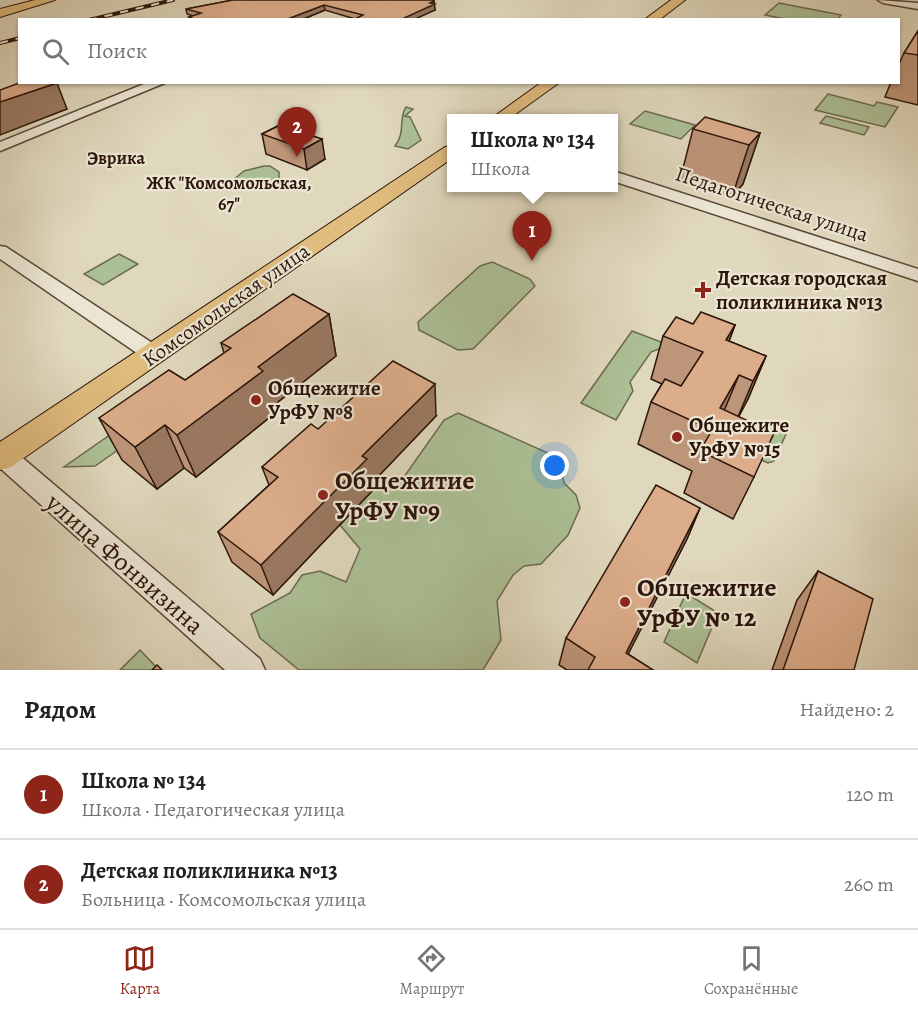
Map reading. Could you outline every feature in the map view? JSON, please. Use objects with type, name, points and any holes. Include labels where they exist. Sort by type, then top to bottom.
[{"type":"main road","points":[[0,7],[26,0]]},
{"type":"main road","points":[[0,13],[49,0]]},
{"type":"main road","points":[[653,18],[679,0]]},
{"type":"main road","points":[[506,114],[550,84]]},
{"type":"main road","name":"Комсомольская улица","points":[[1,457],[155,355],[447,154]]},
{"type":"street","points":[[883,0],[918,6]]},
{"type":"street","points":[[0,147],[156,84]]},
{"type":"street","name":"Педагогическая улица","points":[[618,178],[918,274]]},
{"type":"street","points":[[0,251],[155,355]]},
{"type":"street","name":"улица Фонвизина","points":[[1,457],[249,670]]},
{"type":"green space","points":[[779,3],[841,15],[839,18],[780,18],[765,15]]},
{"type":"green space","points":[[828,94],[874,106],[877,102],[898,107],[885,127],[815,110]]},
{"type":"green space","points":[[406,107],[413,109],[405,116],[410,117],[421,140],[408,149],[395,146],[400,136],[402,116]]},
{"type":"green space","points":[[645,111],[695,125],[681,139],[630,124]]},
{"type":"green space","points":[[826,116],[869,127],[864,135],[820,123]]},
{"type":"green space","points":[[270,166],[279,172],[279,179],[257,190],[227,185],[244,171]]},
{"type":"green space","points":[[119,254],[138,264],[103,285],[84,274]]},
{"type":"green space","points":[[492,262],[530,279],[535,286],[473,349],[458,350],[419,330],[418,322],[480,266]]},
{"type":"green space","points":[[632,331],[669,345],[651,352],[630,382],[633,391],[616,420],[581,403]]},
{"type":"green space","points":[[458,413],[559,458],[564,483],[576,495],[580,508],[568,535],[541,564],[524,566],[513,575],[497,601],[501,640],[483,670],[299,670],[260,638],[251,614],[290,593],[302,575],[320,571],[346,582],[360,549],[340,525],[372,491],[367,488],[379,476],[399,484],[444,420]]},
{"type":"green space","points":[[772,421],[786,434],[774,461],[768,463],[761,460],[754,447],[765,424]]},
{"type":"green space","points":[[114,432],[118,450],[95,466],[64,467]]},
{"type":"green space","points":[[686,593],[718,613],[697,663],[664,642]]},
{"type":"green space","points":[[140,650],[159,670],[120,670]]},
{"type":"building","points":[[233,0],[433,0],[430,3],[435,4],[404,18],[357,18],[363,15],[324,5],[290,18],[191,18],[189,17],[201,13],[186,9]]},
{"type":"building","points":[[918,31],[918,55],[904,53]]},
{"type":"building","points":[[18,83],[54,84],[0,102],[0,90]]},
{"type":"building","points":[[705,117],[760,133],[749,145],[693,129]]},
{"type":"building","points":[[280,125],[322,139],[304,149],[262,134]]},
{"type":"building","points":[[293,294],[329,314],[258,367],[263,371],[177,435],[165,425],[135,447],[99,418],[169,370],[185,380],[231,348],[221,343]]},
{"type":"building","points":[[701,312],[735,325],[726,340],[766,356],[753,381],[739,375],[720,408],[774,433],[754,477],[700,451],[712,430],[651,402],[665,379],[681,386],[703,352],[663,336],[676,317],[693,324]]},
{"type":"building","points":[[393,361],[435,384],[362,456],[367,459],[261,565],[218,532],[278,477],[262,467],[311,424],[318,429]]},
{"type":"building","name":"Общежитие УрФУ № 12","points":[[656,485],[700,508],[626,653],[653,670],[588,670],[595,657],[566,638]]},
{"type":"building","points":[[818,571],[873,599],[854,670],[783,670]]},
{"type":"building","points":[[157,665],[162,670],[152,670]]},
{"type":"railway","points":[[97,18],[173,0]]},
{"type":"railway","points":[[0,43],[18,38]]},
{"type":"place","name":"Детская поликлиника №13","points":[[297,157]]},
{"type":"place","name":"Школа № 134","points":[[532,261]]},
{"type":"place","name":"Детская городская поликлиника №13","points":[[703,290]]},
{"type":"place","name":"Общежитие УрФУ №8","points":[[256,400]]},
{"type":"place","name":"Общежите УрФУ №15","points":[[677,437]]},
{"type":"place","name":"Общежитие УрФУ №9","points":[[323,495]]},
{"type":"place","name":"Общежитие УрФУ № 12","points":[[625,602]]},
{"type":"district","name":"Эврика","points":[[116,158]]},
{"type":"district","name":"ЖК \"Комсомольская, 67\"","points":[[229,193]]}]
